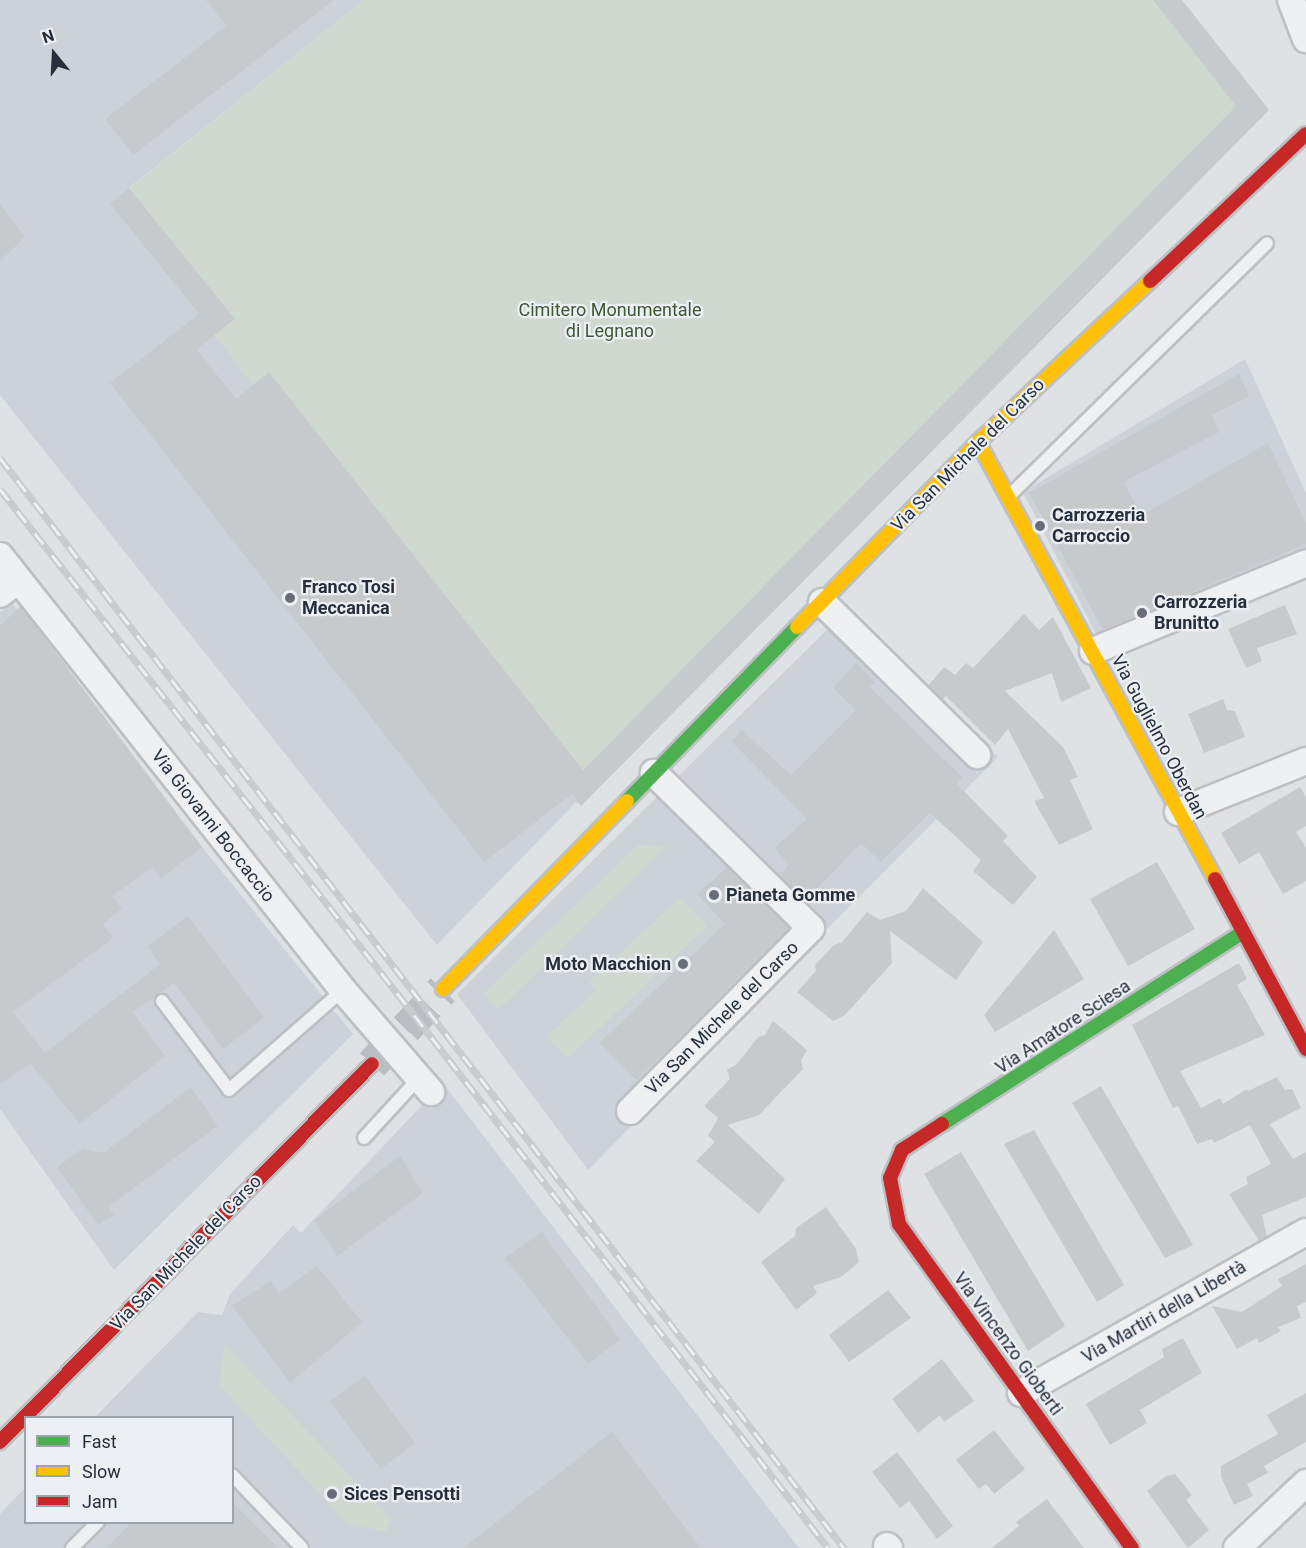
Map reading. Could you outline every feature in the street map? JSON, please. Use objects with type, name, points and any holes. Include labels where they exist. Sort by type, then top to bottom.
[{"type":"main road","name":"Via San Michele del Carso","points":[[1290,147],[1306,123]]},
{"type":"main road","name":"Via San Michele del Carso","points":[[443,989],[978,442],[1306,134]]},
{"type":"main road","name":"Via Guglielmo Oberdan","points":[[978,442],[1093,651],[1306,1049]]},
{"type":"main road","name":"Via Amatore Sciesa","points":[[902,1150],[1242,933]]},
{"type":"main road","name":"Via San Michele del Carso","points":[[26,1416],[372,1064]]},
{"type":"main road","name":"Via Vincenzo Gioberti","points":[[902,1150],[890,1178],[899,1224],[1132,1548]]},
{"type":"main road","name":"Via San Michele del Carso","points":[[0,1442],[24,1418]]},
{"type":"street","points":[[1291,0],[1306,39]]},
{"type":"street","name":"Via Giovanni Boccaccio","points":[[0,556],[9,587],[343,990],[425,1085]]},
{"type":"street","points":[[1093,651],[1306,563]]},
{"type":"street","points":[[822,602],[977,755]]},
{"type":"street","points":[[1178,812],[1306,761]]},
{"type":"street","name":"Via San Michele del Carso","points":[[630,1111],[811,927],[654,773]]},
{"type":"street","name":"Via Martiri della Libertà","points":[[1021,1393],[1306,1232]]},
{"type":"street","points":[[1237,1548],[1306,1484]]},
{"type":"lane","points":[[1008,497],[1267,243]]},
{"type":"lane","points":[[162,1000],[229,1090],[343,990]]},
{"type":"lane","points":[[364,1138],[425,1085]]},
{"type":"lane","points":[[234,1477],[302,1548]]},
{"type":"lane","points":[[72,1548],[96,1524]]},
{"type":"shaded area","name":"Franco Tosi Meccanica","points":[[0,0],[364,0],[129,188],[215,335],[581,806],[576,802],[437,945],[0,395]]},
{"type":"shaded area","points":[[1245,359],[1306,493],[1306,552],[1098,637],[1023,492]]},
{"type":"shaded area","points":[[12,603],[53,652],[202,847],[353,1034],[114,1270],[0,1109],[0,612]]},
{"type":"shaded area","points":[[848,609],[998,757],[588,1170],[457,994]]},
{"type":"shaded area","points":[[443,1083],[799,1548],[0,1548],[0,1514],[24,1489],[24,1524],[234,1524],[234,1416],[96,1416],[198,1312],[222,1315],[230,1294],[293,1225],[301,1233]]},
{"type":"green space","name":"Cimitero Monumentale di Legnano","points":[[364,0],[1182,0],[1269,110],[581,806],[215,335],[110,204]]},
{"type":"green space","points":[[638,845],[665,847],[498,1010],[483,994]]},
{"type":"green space","points":[[680,898],[707,926],[568,1058],[547,1036],[597,990],[589,982]]},
{"type":"green space","points":[[224,1344],[391,1519],[385,1532],[347,1523],[220,1386]]},
{"type":"building","points":[[206,0],[334,0],[133,155],[105,119],[226,26]]},
{"type":"building","points":[[1153,0],[1182,0],[1269,110],[581,806],[572,794],[484,862],[110,383],[199,314],[110,204],[129,188],[235,319],[197,349],[236,399],[269,372],[583,770],[1236,106]]},
{"type":"building","points":[[0,204],[25,237],[0,261]]},
{"type":"building","points":[[1239,374],[1249,396],[1212,415],[1219,432],[1123,482],[1142,515],[1268,443],[1306,523],[1306,544],[1103,630],[1029,493]]},
{"type":"building","points":[[1285,605],[1297,634],[1257,648],[1262,661],[1246,668],[1228,629]]},
{"type":"building","points":[[21,606],[202,847],[161,878],[152,868],[112,896],[122,908],[103,924],[113,938],[13,1012],[45,1053],[160,964],[147,946],[188,916],[264,1018],[223,1049],[174,983],[133,1012],[165,1056],[80,1124],[31,1064],[42,1056],[0,1084],[0,626]]},
{"type":"building","points":[[1024,614],[1039,630],[1053,617],[1091,688],[1061,702],[1052,673],[1005,691],[1063,747],[1078,777],[1070,780],[1093,829],[1059,845],[1034,801],[1044,798],[1008,729],[995,745],[946,696],[942,700],[928,686],[944,667],[955,675],[966,663],[973,668]]},
{"type":"building","points":[[856,663],[875,682],[870,687],[962,777],[957,784],[1008,836],[1003,841],[1037,877],[1013,905],[973,871],[981,860],[930,813],[881,862],[861,843],[805,901],[780,876],[789,865],[774,848],[807,819],[731,741],[742,730],[791,775],[856,710],[833,688]]},
{"type":"building","points":[[1223,699],[1227,710],[1235,711],[1245,737],[1204,753],[1188,714]]},
{"type":"building","points":[[1300,787],[1306,797],[1306,826],[1296,832],[1306,848],[1306,881],[1283,894],[1259,852],[1239,864],[1221,833]]},
{"type":"building","points":[[1157,862],[1195,929],[1128,966],[1090,899]]},
{"type":"building","points":[[727,867],[789,928],[636,1080],[599,1043],[725,924],[697,894]]},
{"type":"building","points":[[923,888],[983,942],[956,980],[890,931],[892,963],[845,1015],[833,1021],[797,992],[816,971],[815,965],[834,945],[842,942],[867,912],[880,920],[906,911]]},
{"type":"building","points":[[1054,930],[1084,979],[995,1032],[984,1015]]},
{"type":"building","points":[[1239,963],[1247,979],[1237,985],[1265,1035],[1180,1071],[1201,1108],[1220,1098],[1223,1104],[1247,1089],[1248,1091],[1277,1077],[1285,1090],[1292,1089],[1301,1108],[1270,1124],[1293,1159],[1306,1152],[1306,1197],[1262,1215],[1267,1237],[1259,1241],[1229,1194],[1248,1184],[1246,1177],[1271,1164],[1250,1125],[1214,1143],[1212,1139],[1197,1144],[1178,1106],[1173,1108],[1132,1025]]},
{"type":"building","points":[[773,1021],[807,1050],[801,1060],[803,1069],[759,1115],[728,1125],[785,1179],[759,1214],[696,1161],[715,1142],[708,1136],[718,1118],[704,1106],[730,1079],[727,1070],[737,1064],[758,1037],[765,1035]]},
{"type":"building","points":[[1101,1086],[1193,1245],[1165,1258],[1072,1103]]},
{"type":"building","points":[[191,1087],[218,1126],[108,1207],[114,1215],[98,1225],[57,1167],[83,1148],[103,1153]]},
{"type":"building","points":[[1034,1130],[1124,1285],[1097,1302],[1004,1144]]},
{"type":"building","points":[[961,1152],[1065,1326],[1028,1351],[924,1174]]},
{"type":"building","points":[[400,1156],[423,1193],[337,1256],[314,1220]]},
{"type":"building","points":[[826,1207],[856,1249],[859,1262],[841,1277],[813,1286],[817,1293],[796,1310],[761,1262],[795,1236],[796,1228]]},
{"type":"building","points":[[542,1232],[620,1339],[588,1364],[505,1258]]},
{"type":"building","points":[[1306,1264],[1306,1302],[1297,1306],[1301,1318],[1278,1327],[1281,1331],[1259,1343],[1257,1338],[1237,1349],[1212,1306],[1242,1312],[1282,1286],[1278,1279]]},
{"type":"building","points":[[317,1266],[362,1322],[290,1383],[232,1306],[271,1281],[279,1293]]},
{"type":"building","points":[[888,1290],[911,1318],[849,1362],[829,1335]]},
{"type":"building","points":[[1183,1338],[1202,1373],[1140,1410],[1147,1423],[1110,1445],[1086,1404],[1164,1357],[1162,1349]]},
{"type":"building","points":[[942,1359],[974,1401],[944,1422],[940,1415],[918,1433],[892,1399]]},
{"type":"building","points":[[365,1376],[415,1443],[381,1469],[330,1401]]},
{"type":"building","points":[[1306,1393],[1306,1442],[1264,1466],[1268,1473],[1247,1484],[1253,1496],[1234,1505],[1221,1477],[1221,1466],[1278,1434],[1267,1415]]},
{"type":"building","points":[[994,1430],[1025,1469],[994,1494],[986,1484],[979,1489],[956,1460]]},
{"type":"building","points":[[612,1432],[701,1548],[463,1548]]},
{"type":"building","points":[[897,1452],[953,1526],[937,1539],[909,1501],[900,1508],[872,1472]]},
{"type":"building","points":[[1175,1474],[1192,1495],[1186,1500],[1209,1530],[1188,1548],[1147,1491],[1166,1476]]},
{"type":"building","points":[[1047,1499],[1084,1548],[992,1548],[1019,1526],[1016,1522]]},
{"type":"building","points":[[234,1504],[278,1548],[106,1548],[130,1524],[234,1524]]},
{"type":"tunnel","points":[[372,1064],[443,989]]},
{"type":"railway","points":[[0,458],[844,1548]]},
{"type":"railway","points":[[0,489],[397,993],[828,1548]]},
{"type":"traffic: fast","points":[[627,801],[797,627]]},
{"type":"traffic: fast","points":[[942,1124],[1242,933]]},
{"type":"traffic: slow","points":[[797,627],[978,442],[1150,281]]},
{"type":"traffic: slow","points":[[978,442],[1215,879]]},
{"type":"traffic: slow","points":[[443,989],[627,801]]},
{"type":"traffic: jam","points":[[1150,281],[1306,134]]},
{"type":"traffic: jam","points":[[1215,879],[1306,1049]]},
{"type":"traffic: jam","points":[[26,1416],[372,1064]]},
{"type":"traffic: jam","points":[[942,1124],[902,1150],[890,1178],[899,1224],[1132,1548]]},
{"type":"traffic: jam","points":[[0,1442],[24,1418]]},
{"type":"place","name":"Carrozzeria Carroccio","points":[[1040,526]]},
{"type":"place","name":"Franco Tosi Meccanica","points":[[290,598]]},
{"type":"place","name":"Carrozzeria Brunitto","points":[[1142,613]]},
{"type":"place","name":"Pianeta Gomme","points":[[714,895]]},
{"type":"place","name":"Moto Macchion","points":[[683,964]]},
{"type":"place","name":"Sices Pensotti","points":[[332,1494]]}]
